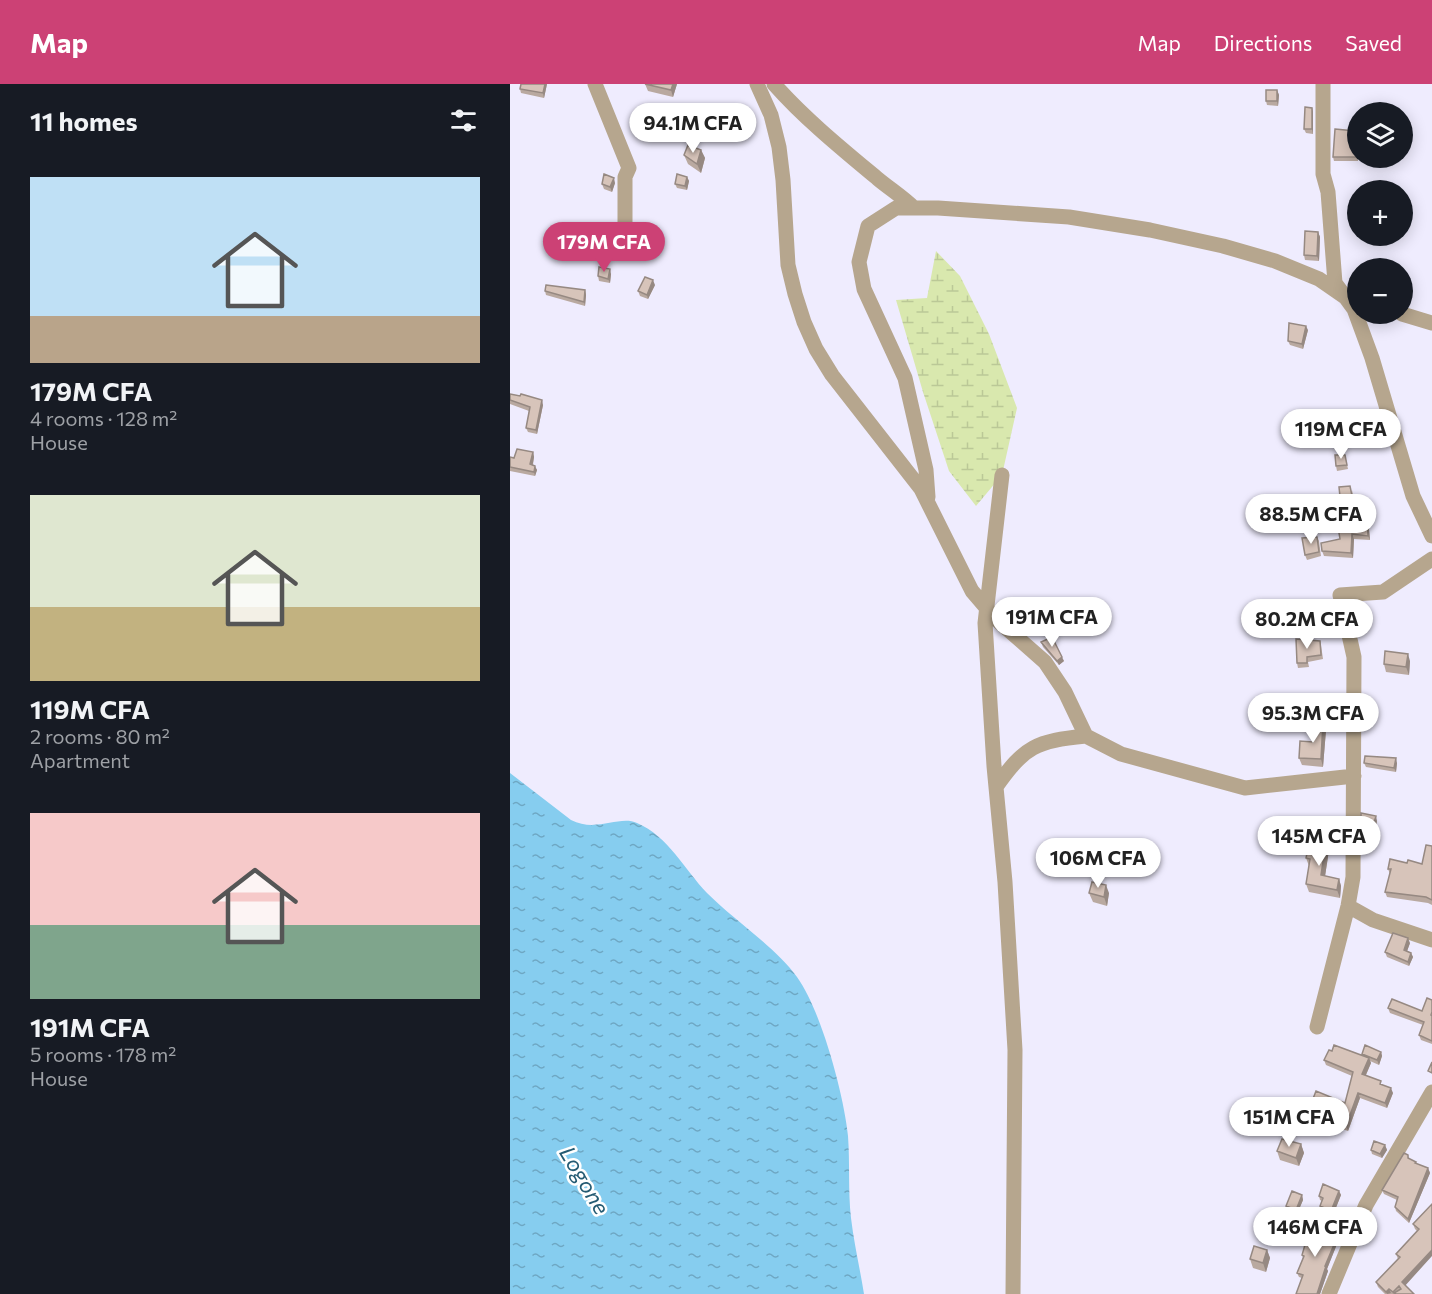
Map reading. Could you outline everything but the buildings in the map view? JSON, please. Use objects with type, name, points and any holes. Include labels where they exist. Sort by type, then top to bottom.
[{"type":"street","points":[[595,84],[629,168],[625,177],[625,224]]},
{"type":"street","points":[[757,84],[771,115],[779,147],[788,265],[804,322],[816,349],[832,375],[928,500],[966,582],[986,608],[1045,662],[1065,692],[1086,736]]},
{"type":"street","points":[[774,84],[836,145],[914,208]]},
{"type":"street","points":[[1323,84],[1323,174],[1328,192],[1335,283],[1347,295]]},
{"type":"street","points":[[928,500],[926,470],[905,378],[864,289],[859,262],[868,226],[896,208],[1069,217],[1150,230],[1222,246],[1275,261],[1319,279],[1347,296]]},
{"type":"street","points":[[1413,317],[1432,323]]},
{"type":"street","points":[[1360,324],[1413,496],[1432,536]]},
{"type":"street","points":[[1002,475],[985,623],[1015,1050],[1013,1294]]},
{"type":"street","points":[[1317,1027],[1348,906],[1353,877],[1354,657],[1340,595],[1383,592],[1432,559]]},
{"type":"street","points":[[996,787],[1015,762],[1034,747],[1056,739],[1086,736],[1121,754],[1245,788],[1354,776]]},
{"type":"street","points":[[1348,906],[1373,920],[1432,940]]},
{"type":"street","points":[[1329,1294],[1366,1205],[1432,1092]]},
{"type":"green space","points":[[936,251],[960,276],[989,334],[1017,408],[1002,475],[976,506],[949,471],[896,300],[927,298]]},
{"type":"water","name":"Logone","points":[[510,773],[571,820],[580,824],[598,825],[630,821],[658,836],[707,893],[766,944],[797,977],[815,1010],[823,1031],[842,1098],[848,1136],[851,1218],[864,1294],[510,1294]]}]
